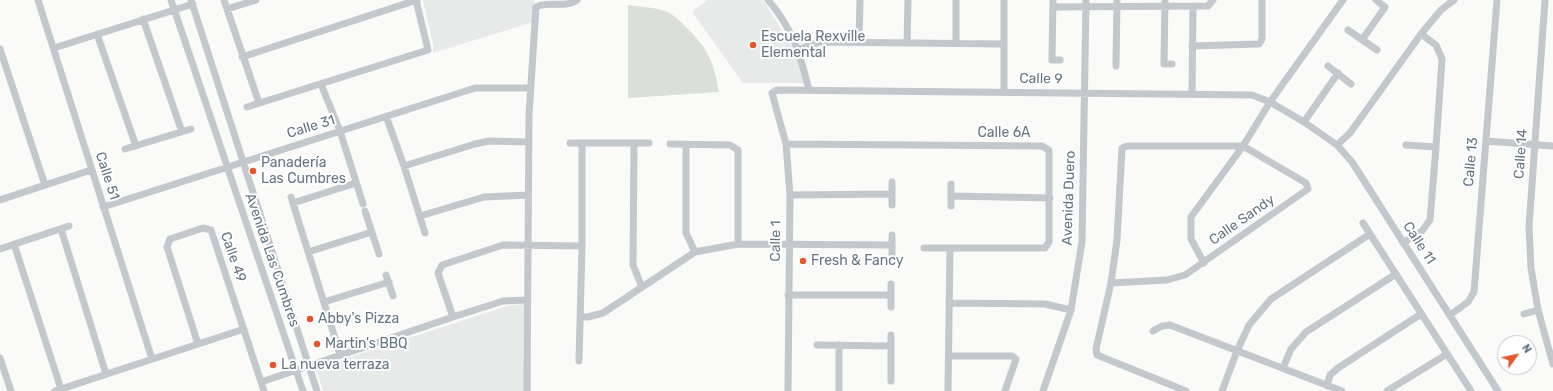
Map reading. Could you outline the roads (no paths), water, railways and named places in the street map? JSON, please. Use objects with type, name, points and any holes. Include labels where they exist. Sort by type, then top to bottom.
[{"type":"street","points":[[39,1],[47,0]]},
{"type":"street","name":"Avenida Las Cumbres","points":[[171,0],[226,167],[303,391]]},
{"type":"street","points":[[224,0],[242,57],[259,102]]},
{"type":"street","points":[[227,9],[256,0]]},
{"type":"street","points":[[242,57],[416,0],[428,50],[247,107]]},
{"type":"street","points":[[527,391],[530,88],[536,7],[542,4],[565,5],[577,0]]},
{"type":"street","points":[[768,0],[782,16],[799,49],[809,90]]},
{"type":"street","points":[[859,42],[860,0]]},
{"type":"street","points":[[907,43],[908,0]]},
{"type":"street","points":[[956,0],[956,43]]},
{"type":"street","points":[[1004,0],[1004,92]]},
{"type":"street","points":[[1060,60],[1052,60],[1053,3],[1165,3],[1208,6],[1213,0]]},
{"type":"street","points":[[1192,46],[1259,44],[1262,39],[1262,0]]},
{"type":"street","points":[[1204,263],[1191,239],[1191,217],[1244,146],[1270,102],[1343,0]]},
{"type":"street","points":[[1362,40],[1385,7],[1376,0]]},
{"type":"street","points":[[1337,145],[1350,133],[1421,34],[1441,10],[1454,0]]},
{"type":"street","name":"Calle 13","points":[[1450,315],[1468,302],[1474,292],[1497,0]]},
{"type":"street","name":"Calle 14","points":[[1546,0],[1529,227],[1531,268],[1538,310],[1553,364]]},
{"type":"street","name":"Calle 51","points":[[39,1],[91,170],[152,359]]},
{"type":"street","points":[[54,48],[143,18],[174,10],[192,2]]},
{"type":"street","name":"Avenida Las Cumbres","points":[[192,2],[317,391]]},
{"type":"street","name":"Avenida Duero","points":[[1045,391],[1071,310],[1082,242],[1086,3]]},
{"type":"street","points":[[1116,66],[1117,3]]},
{"type":"street","points":[[1165,3],[1164,64],[1172,64]]},
{"type":"street","points":[[1192,94],[1193,6]]},
{"type":"street","points":[[143,18],[182,132]]},
{"type":"street","points":[[1348,30],[1376,50]]},
{"type":"street","points":[[97,34],[136,146]]},
{"type":"street","points":[[1403,243],[1422,231],[1430,220],[1442,59],[1436,45],[1421,34]]},
{"type":"street","points":[[799,49],[820,42],[1004,44]]},
{"type":"street","points":[[0,49],[45,185]]},
{"type":"street","points":[[1328,66],[1351,84]]},
{"type":"street","points":[[1304,122],[1338,74]]},
{"type":"street","points":[[321,84],[340,132],[379,254]]},
{"type":"street","name":"Calle 31","points":[[103,207],[475,88],[530,88]]},
{"type":"street","name":"Calle 9","points":[[772,93],[777,90],[809,90],[1252,95],[1270,102],[1304,122]]},
{"type":"street","name":"Calle 1","points":[[772,93],[786,144],[790,195],[788,391]]},
{"type":"street","points":[[386,116],[404,166],[425,234]]},
{"type":"street","name":"Calle 11","points":[[1304,122],[1337,145],[1352,162],[1498,391]]},
{"type":"street","points":[[125,149],[191,129]]},
{"type":"street","points":[[404,166],[489,141],[529,142]]},
{"type":"street","points":[[1486,141],[1553,146]]},
{"type":"street","points":[[570,143],[649,143]]},
{"type":"street","points":[[579,361],[582,246],[582,143]]},
{"type":"street","points":[[634,144],[633,265],[642,287]]},
{"type":"street","points":[[670,144],[730,145],[738,150],[738,244]]},
{"type":"street","points":[[686,144],[686,233],[695,252]]},
{"type":"street","name":"Calle 6A","points":[[786,144],[1042,146],[1049,150],[1049,242],[1045,248],[924,248]]},
{"type":"street","points":[[1406,145],[1436,147]]},
{"type":"street","points":[[1186,391],[1097,355],[1096,349],[1111,283],[1117,240],[1122,148],[1127,146],[1244,146]]},
{"type":"street","name":"Calle Sandy","points":[[1111,283],[1167,280],[1185,275],[1308,189],[1306,183],[1244,146]]},
{"type":"street","points":[[0,200],[91,170]]},
{"type":"street","points":[[892,182],[892,205]]},
{"type":"street","points":[[340,354],[292,200],[356,183]]},
{"type":"street","points":[[951,184],[951,206]]},
{"type":"street","points":[[790,195],[892,194]]},
{"type":"street","points":[[420,216],[484,197],[528,195]]},
{"type":"street","points":[[951,196],[1050,198]]},
{"type":"street","points":[[1363,223],[1471,391]]},
{"type":"street","points":[[0,249],[69,226]]},
{"type":"street","name":"Calle 49","points":[[198,344],[167,247],[170,239],[203,228],[211,230],[264,391]]},
{"type":"street","points":[[61,229],[106,374]]},
{"type":"street","points":[[308,252],[372,232]]},
{"type":"street","points":[[1222,391],[1237,351],[1249,326],[1271,299],[1370,234]]},
{"type":"street","points":[[892,235],[892,257]]},
{"type":"street","points":[[14,244],[58,390],[244,330]]},
{"type":"street","points":[[580,317],[588,317],[603,313],[695,252],[738,244],[892,245]]},
{"type":"street","points":[[453,317],[438,273],[442,265],[494,247],[528,245],[582,246]]},
{"type":"street","points":[[948,391],[950,248]]},
{"type":"street","points":[[1283,368],[1291,349],[1306,332],[1396,274]]},
{"type":"street","points":[[324,302],[388,278],[393,296]]},
{"type":"street","points":[[891,284],[891,307]]},
{"type":"street","points":[[788,295],[891,295]]},
{"type":"street","points":[[261,382],[310,366],[340,354],[504,301],[527,300]]},
{"type":"street","points":[[950,303],[1045,304],[1071,310]]},
{"type":"street","points":[[1524,314],[1538,310]]},
{"type":"street","points":[[1327,386],[1330,375],[1338,368],[1421,314]]},
{"type":"street","points":[[1153,331],[1162,326],[1170,326],[1342,391]]},
{"type":"street","points":[[891,335],[892,381]]},
{"type":"street","points":[[817,345],[891,346]]},
{"type":"street","points":[[839,391],[840,345]]},
{"type":"street","points":[[1387,391],[1447,354]]},
{"type":"street","points":[[949,356],[1012,356],[1016,359],[1005,391]]},
{"type":"street","points":[[0,358],[11,391]]},
{"type":"place","name":"Escuela Rexville Elemental","points":[[753,45]]},
{"type":"place","name":"Panadería Las Cumbres","points":[[253,171]]},
{"type":"place","name":"Fresh & Fancy","points":[[803,261]]},
{"type":"place","name":"Abby's Pizza","points":[[310,319]]},
{"type":"place","name":"Martin's BBQ","points":[[317,344]]},
{"type":"place","name":"La nueva terraza","points":[[273,365]]}]
